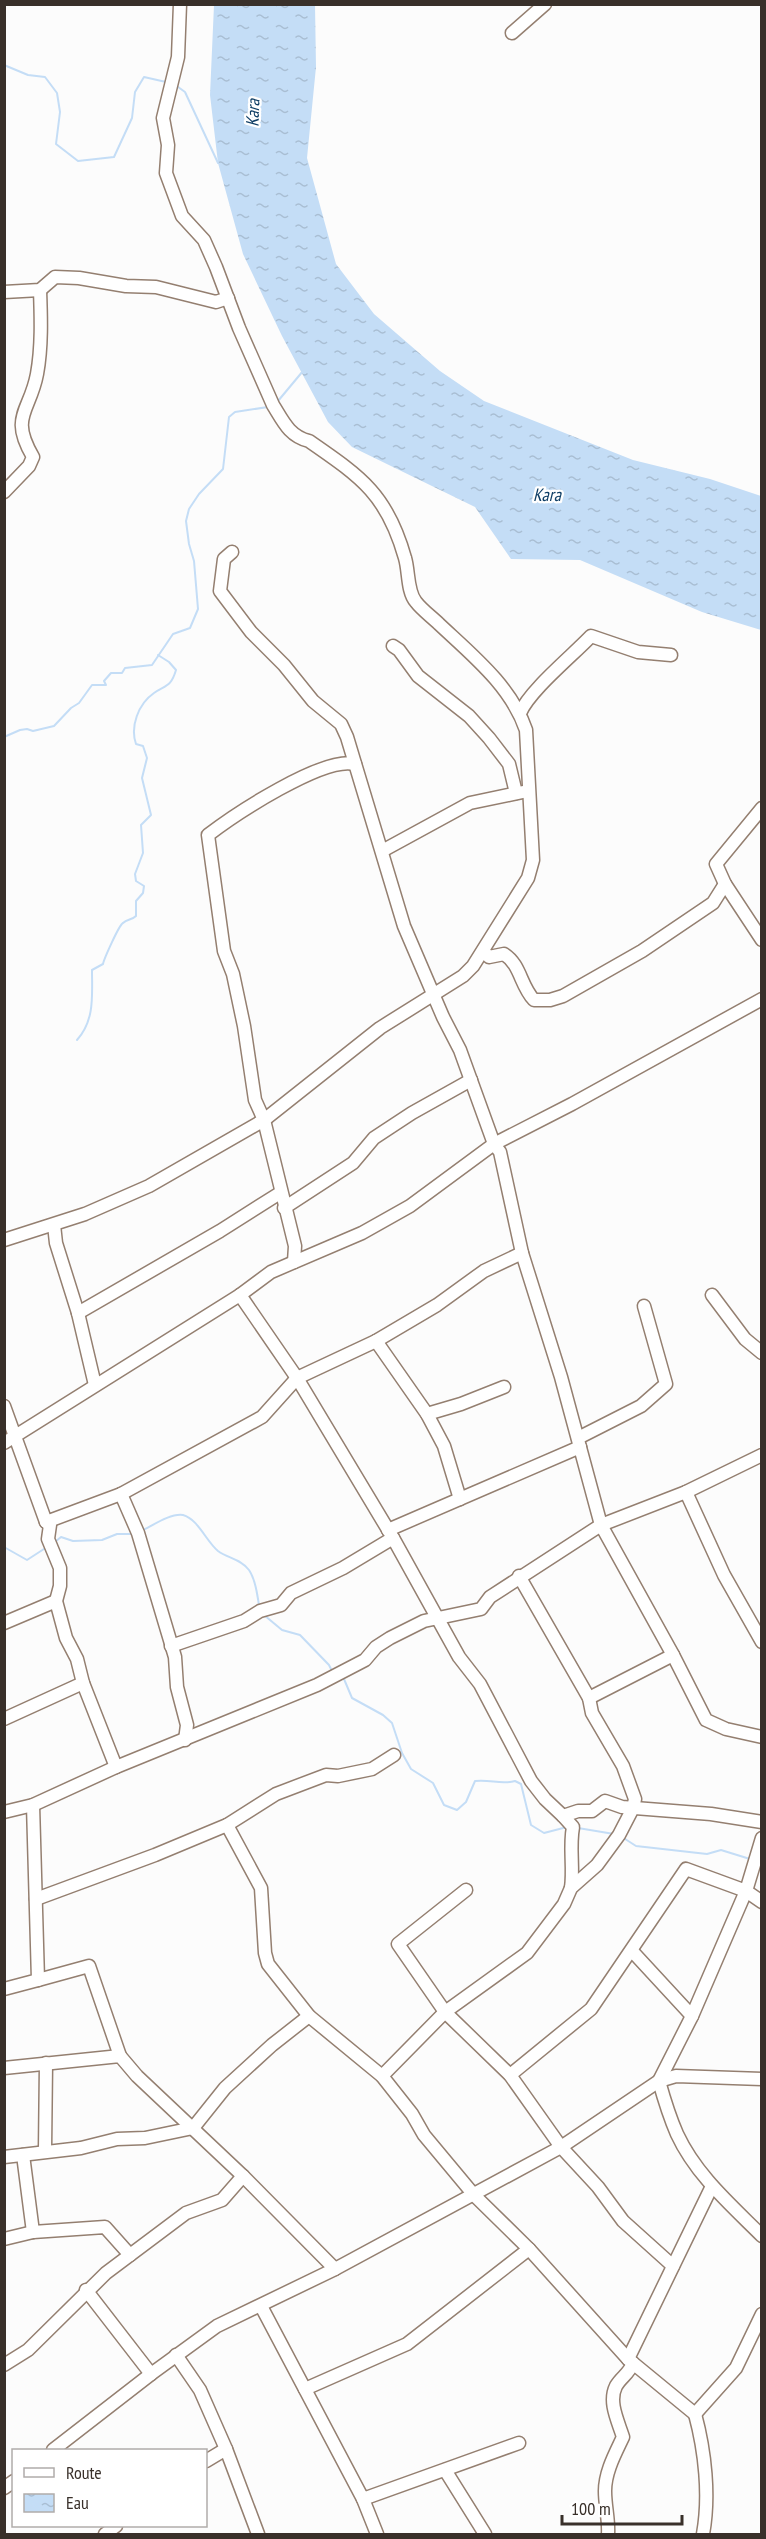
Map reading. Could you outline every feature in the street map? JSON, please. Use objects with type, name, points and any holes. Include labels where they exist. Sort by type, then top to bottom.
[{"type":"street","points":[[180,4],[178,57],[163,118],[168,145],[166,173],[176,204],[182,216],[204,240],[273,405],[288,430],[297,438],[309,441],[368,484],[383,505],[398,535],[414,601],[488,670],[520,713],[526,730],[522,792]]},
{"type":"street","points":[[512,33],[545,4]]},
{"type":"street","points":[[4,292],[40,290],[55,277],[79,278],[126,286],[156,287],[216,302],[228,298]]},
{"type":"street","points":[[4,492],[29,466],[33,456],[24,442],[21,429],[23,413],[37,373],[40,290]]},
{"type":"street","points":[[232,552],[224,558],[220,591],[251,632],[284,665],[313,701],[341,724],[348,737],[404,926],[471,1080],[494,1144],[500,1152],[522,1253],[550,1338],[601,1525],[706,1720],[726,1729],[762,1737]]},
{"type":"street","points":[[520,713],[537,690],[591,636],[638,652],[671,655]]},
{"type":"street","points":[[4,1240],[54,1225],[149,1186],[264,1120],[380,1028],[463,976],[483,951],[528,878],[533,860],[534,838],[522,792],[509,764],[489,738],[469,716],[418,676],[399,650],[393,646]]},
{"type":"street","points":[[294,1262],[295,1246],[280,1193],[264,1120],[255,1100],[244,1026],[233,974],[224,951],[208,835],[261,799],[313,773],[345,762],[355,764]]},
{"type":"street","points":[[382,851],[470,803],[522,792]]},
{"type":"street","points":[[762,808],[716,864],[725,884],[762,940]]},
{"type":"street","points":[[483,951],[489,957],[504,954],[513,960],[523,985],[534,1000],[550,1000],[573,991],[642,951],[713,903],[725,884]]},
{"type":"street","points":[[10,1440],[96,1384],[240,1296],[271,1272],[362,1233],[410,1206],[494,1144],[572,1104],[762,999]]},
{"type":"street","points":[[284,1208],[353,1163],[374,1138],[412,1113],[471,1080]]},
{"type":"street","points":[[78,1313],[220,1231],[280,1193]]},
{"type":"street","points":[[54,1225],[96,1384]]},
{"type":"street","points":[[46,1522],[122,1494],[262,1417],[297,1378],[376,1341],[436,1305],[484,1271],[522,1253]]},
{"type":"street","points":[[712,1294],[746,1339],[760,1349]]},
{"type":"street","points":[[240,1296],[297,1378],[391,1534],[439,1616],[459,1657],[480,1684],[531,1781],[573,1827],[570,1844],[573,1875],[571,1888],[564,1904],[527,1953],[445,2012],[382,2076]]},
{"type":"street","points":[[171,1646],[244,1621],[260,1611],[280,1605],[291,1593],[343,1568],[391,1534],[579,1442],[641,1406],[666,1384],[644,1306]]},
{"type":"street","points":[[376,1341],[427,1414],[444,1446],[460,1499]]},
{"type":"street","points":[[427,1414],[461,1404],[504,1387]]},
{"type":"street","points":[[4,1406],[10,1440],[46,1522],[50,1526],[48,1539],[60,1568],[60,1586],[56,1601],[66,1638],[77,1659],[83,1683],[116,1767]]},
{"type":"street","points":[[4,1812],[33,1805],[116,1767],[317,1684],[365,1660],[376,1647],[390,1638],[439,1616],[481,1609],[490,1597],[519,1576],[601,1525],[686,1492],[762,1455]]},
{"type":"street","points":[[686,1492],[724,1575],[762,1642]]},
{"type":"street","points":[[122,1494],[138,1533],[175,1657],[177,1687],[187,1725],[185,1740]]},
{"type":"street","points":[[519,1576],[589,1698],[592,1713],[623,1766],[635,1800],[619,1835],[597,1864],[571,1888]]},
{"type":"street","points":[[4,1623],[56,1601]]},
{"type":"street","points":[[589,1698],[673,1655]]},
{"type":"street","points":[[4,1719],[83,1683]]},
{"type":"street","points":[[36,1899],[155,1855],[227,1825],[276,1794],[326,1775],[338,1776],[372,1769],[394,1755]]},
{"type":"street","points":[[563,1816],[578,1810],[592,1812],[605,1801],[633,1808],[711,1814],[762,1822]]},
{"type":"street","points":[[33,1805],[38,1980]]},
{"type":"street","points":[[227,1825],[261,1888],[265,1953],[268,1964],[309,2016],[382,2076],[412,2114],[424,2135],[474,2195],[529,2249],[630,2361],[695,2414],[702,2439],[705,2491],[703,2535]]},
{"type":"street","points":[[762,1839],[746,1891],[692,2016],[659,2081],[678,2135],[698,2168],[712,2186],[762,2235]]},
{"type":"street","points":[[510,2075],[591,2009],[686,1869],[746,1891],[762,1902]]},
{"type":"street","points":[[466,1890],[398,1944],[445,2012],[510,2075],[561,2147],[598,2187],[623,2221],[673,2266]]},
{"type":"street","points":[[632,1951],[692,2016]]},
{"type":"street","points":[[4,1989],[89,1965],[120,2056],[137,2076],[243,2176],[335,2269]]},
{"type":"street","points":[[4,2157],[81,2148],[117,2139],[145,2138],[192,2128],[225,2088],[272,2045],[309,2016]]},
{"type":"street","points":[[4,2068],[120,2056]]},
{"type":"street","points":[[45,2151],[46,2063]]},
{"type":"street","points":[[56,2449],[151,2373],[217,2326],[335,2269],[561,2147],[659,2081],[676,2076],[762,2079]]},
{"type":"street","points":[[23,2155],[33,2232]]},
{"type":"street","points":[[4,2365],[28,2350],[86,2290],[130,2255],[186,2213],[222,2200],[243,2176]]},
{"type":"street","points":[[608,2535],[609,2520],[605,2493],[607,2475],[623,2437],[613,2405],[616,2386],[629,2373],[630,2361],[712,2186]]},
{"type":"street","points":[[4,2239],[33,2232],[105,2227],[130,2255]]},
{"type":"street","points":[[305,2389],[407,2344],[529,2249]]},
{"type":"street","points":[[86,2290],[151,2373]]},
{"type":"street","points":[[261,2306],[363,2499],[377,2535]]},
{"type":"street","points":[[695,2414],[736,2368],[762,2314]]},
{"type":"street","points":[[176,2355],[200,2390],[226,2449],[258,2535]]},
{"type":"street","points":[[363,2499],[519,2443]]},
{"type":"street","points":[[207,2460],[226,2449]]},
{"type":"street","points":[[445,2470],[485,2535]]},
{"type":"water","name":"Kara","points":[[214,5],[315,5],[316,67],[307,158],[336,264],[374,314],[440,371],[484,401],[633,460],[710,479],[761,496],[761,630],[702,612],[580,560],[511,559],[475,507],[352,447],[328,422],[282,336],[243,254],[218,163],[210,95]]},
{"type":"waterway","points":[[4,65],[28,75],[45,77],[57,93],[60,112],[56,144],[78,161],[114,157],[132,118],[135,92],[144,77],[166,82]]},
{"type":"waterway","points":[[174,84],[185,92],[218,163]]},
{"type":"waterway","points":[[278,401],[303,371]]},
{"type":"waterway","points":[[4,737],[20,730],[33,731],[54,726],[79,703],[92,685],[106,685],[104,681],[111,673],[122,673],[125,668],[152,665],[173,634],[190,628],[198,609],[194,561],[186,521],[189,509],[199,494],[223,469],[229,417],[235,412],[268,407]]},
{"type":"waterway","points":[[77,1040],[90,1016],[92,970],[103,964],[121,925],[136,916],[136,901],[143,893],[144,886],[136,881],[135,874],[143,853],[141,825],[151,815],[142,778],[147,758],[143,746],[136,744],[134,730],[137,716],[144,703],[154,693],[170,683],[176,670],[158,655]]},
{"type":"waterway","points":[[141,1531],[172,1516],[188,1517],[218,1551],[242,1563],[249,1570],[255,1583],[259,1605]]},
{"type":"waterway","points":[[55,1542],[61,1537],[73,1541],[102,1540],[117,1534],[132,1534]]},
{"type":"waterway","points":[[4,1547],[27,1560],[47,1547]]},
{"type":"waterway","points":[[264,1615],[282,1630],[300,1635],[329,1665],[333,1673]]},
{"type":"waterway","points":[[340,1678],[344,1679],[352,1698],[383,1715],[392,1723],[402,1753],[411,1769],[433,1783],[444,1805],[457,1810],[466,1802],[475,1781],[515,1781],[521,1784],[531,1825],[544,1833],[567,1827]]},
{"type":"waterway","points":[[578,1828],[614,1834]]},
{"type":"waterway","points":[[622,1837],[636,1846],[707,1854],[721,1850],[750,1859]]}]
